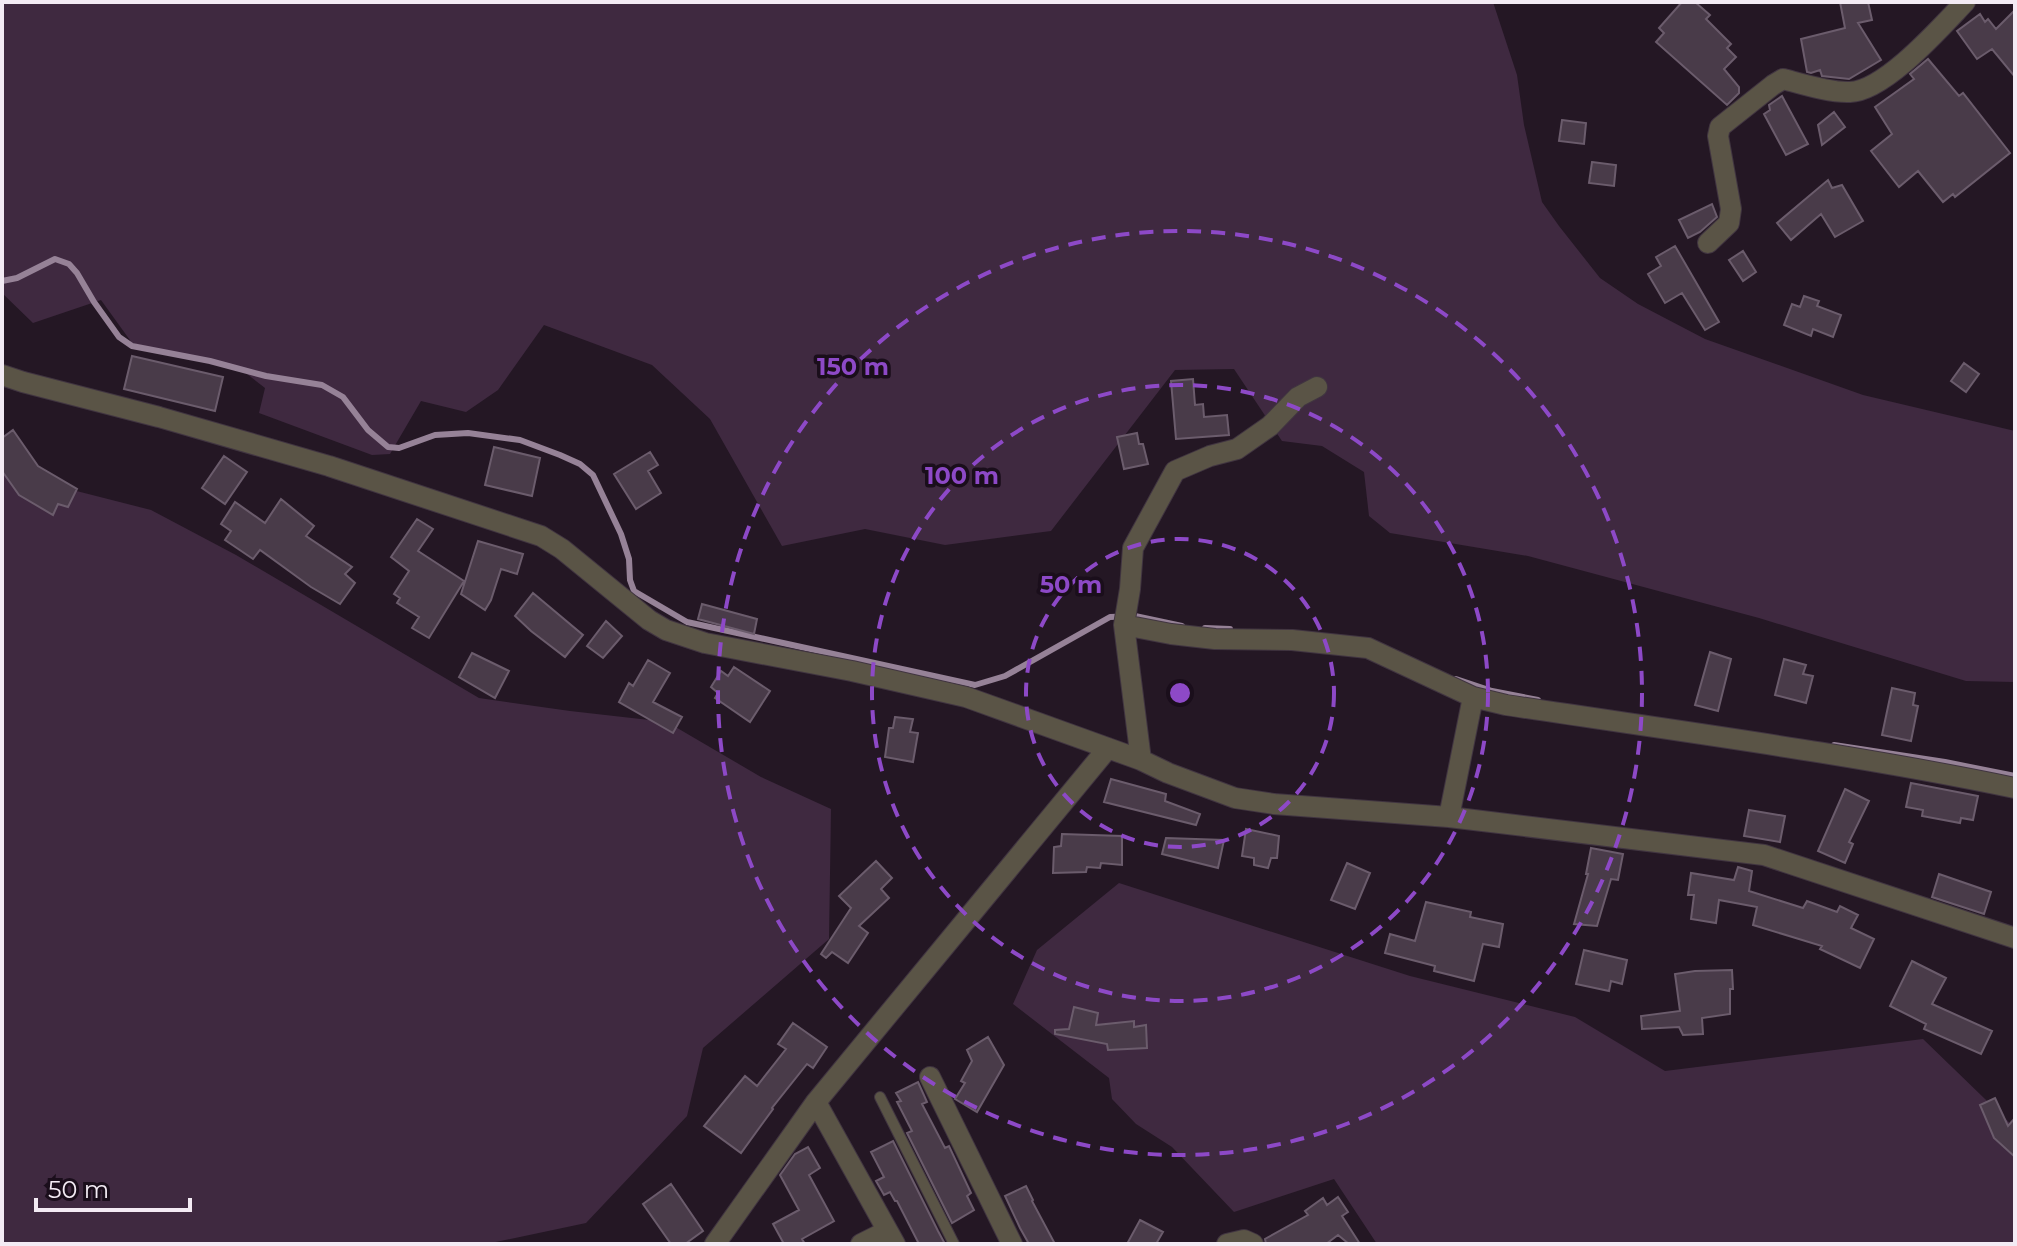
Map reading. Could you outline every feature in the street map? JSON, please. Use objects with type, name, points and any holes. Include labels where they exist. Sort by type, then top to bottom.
[{"type":"street","points":[[1708,243],[1729,223],[1731,209],[1718,136],[1720,127],[1783,79],[1848,93],[1869,87],[1909,59],[1965,2]]},
{"type":"street","points":[[2,375],[329,466],[541,536],[666,630],[705,643],[966,697],[1141,760],[1235,798],[1305,807],[1449,817],[1764,855],[2015,938]]},
{"type":"street","points":[[1141,760],[1124,625],[1133,548],[1175,471],[1210,456],[1237,449],[1270,426],[1298,397],[1317,387]]},
{"type":"street","points":[[1124,625],[1215,639],[1292,640],[1368,648],[1473,697],[1506,705],[1904,766],[2015,788]]},
{"type":"street","points":[[1449,817],[1473,697]]},
{"type":"street","points":[[715,1244],[816,1102],[1108,748]]},
{"type":"street","points":[[930,1077],[1012,1244]]},
{"type":"street","points":[[816,1102],[891,1238],[861,1244]]},
{"type":"street","points":[[1227,1244],[1244,1240],[1253,1244]]},
{"type":"lane","points":[[880,1097],[954,1244]]},
{"type":"shaded area","points":[[2,2],[1493,2],[1517,75],[1524,125],[1542,202],[1600,278],[1638,304],[1705,339],[1863,395],[2015,431],[2015,682],[1966,681],[1759,618],[1528,556],[1390,533],[1369,516],[1364,472],[1322,446],[1282,441],[1234,369],[1175,370],[1051,531],[945,545],[865,529],[782,546],[710,419],[652,365],[544,325],[498,390],[466,412],[421,401],[390,454],[372,455],[259,413],[265,388],[242,370],[132,343],[101,300],[33,323],[2,293]]},
{"type":"shaded area","points":[[2,472],[151,510],[236,555],[479,698],[667,722],[761,777],[831,809],[829,939],[703,1048],[687,1116],[586,1223],[486,1244],[2,1244]]},
{"type":"shaded area","points":[[1119,883],[1410,976],[1575,1017],[1665,1071],[1923,1039],[2015,1128],[2015,1244],[1377,1244],[1334,1179],[1234,1212],[1172,1147],[1136,1124],[1112,1099],[1109,1078],[1013,1004],[1037,950]]},
{"type":"building","points":[[1682,2],[1695,2],[1710,15],[1706,19],[1731,44],[1727,48],[1736,57],[1724,69],[1739,87],[1739,93],[1727,105],[1656,42],[1664,33],[1659,28]]},
{"type":"building","points":[[1840,2],[1868,2],[1872,20],[1858,23],[1881,60],[1849,79],[1822,76],[1820,70],[1807,72],[1801,39],[1845,28]]},
{"type":"building","points":[[2015,10],[2015,77],[1992,49],[1977,59],[1957,31],[1980,14],[1985,22],[1988,19],[1996,29]]},
{"type":"building","points":[[1928,59],[1959,96],[1963,93],[2010,153],[1955,197],[1953,194],[1943,202],[1918,171],[1899,187],[1871,151],[1892,134],[1875,107],[1914,79],[1910,74]]},
{"type":"building","points":[[1782,96],[1808,144],[1786,155],[1764,114],[1770,110],[1769,105]]},
{"type":"building","points":[[1834,112],[1845,127],[1822,145],[1818,125]]},
{"type":"building","points":[[1562,120],[1586,123],[1584,144],[1559,141]]},
{"type":"building","points":[[1592,162],[1616,165],[1614,186],[1589,183]]},
{"type":"building","points":[[1828,180],[1832,188],[1842,185],[1863,221],[1835,237],[1821,214],[1791,240],[1777,223]]},
{"type":"building","points":[[1712,204],[1717,217],[1688,238],[1679,220]]},
{"type":"building","points":[[1675,246],[1719,322],[1705,330],[1682,293],[1665,303],[1648,274],[1661,266],[1656,257]]},
{"type":"building","points":[[1743,251],[1756,272],[1743,281],[1729,260]]},
{"type":"building","points":[[1804,296],[1819,301],[1817,306],[1841,315],[1833,337],[1813,329],[1811,336],[1784,325],[1792,304],[1800,307]]},
{"type":"building","points":[[132,356],[223,377],[215,411],[124,389]]},
{"type":"building","points":[[1964,363],[1979,374],[1966,392],[1951,381]]},
{"type":"building","points":[[1193,379],[1195,405],[1203,404],[1204,417],[1227,415],[1229,435],[1176,439],[1171,381]]},
{"type":"building","points":[[13,430],[38,466],[77,489],[68,507],[58,504],[53,515],[19,495],[2,471],[2,438]]},
{"type":"building","points":[[1137,433],[1148,464],[1124,469],[1117,437]]},
{"type":"building","points":[[494,447],[540,458],[532,496],[485,485]]},
{"type":"building","points":[[650,452],[658,465],[648,471],[661,493],[636,509],[614,474]]},
{"type":"building","points":[[224,456],[247,472],[225,504],[202,488]]},
{"type":"building","points":[[281,499],[314,526],[306,536],[352,567],[345,574],[355,583],[340,604],[260,550],[253,559],[225,540],[231,531],[221,524],[235,502],[265,523]]},
{"type":"building","points":[[417,519],[433,529],[418,551],[464,581],[429,638],[412,628],[419,617],[397,603],[400,598],[394,594],[409,571],[391,557]]},
{"type":"building","points":[[478,541],[523,554],[517,574],[501,569],[485,610],[461,594]]},
{"type":"building","points":[[533,593],[583,635],[565,657],[515,616]]},
{"type":"building","points":[[702,604],[757,619],[754,634],[698,619]]},
{"type":"building","points":[[606,621],[622,636],[603,658],[587,646]]},
{"type":"building","points":[[1710,652],[1731,659],[1718,711],[1695,705]]},
{"type":"building","points":[[472,653],[509,671],[495,698],[459,677]]},
{"type":"building","points":[[1784,659],[1806,665],[1803,674],[1813,676],[1806,703],[1775,695]]},
{"type":"building","points":[[648,660],[670,673],[653,702],[682,717],[673,733],[619,702],[629,683],[633,686]]},
{"type":"building","points":[[734,667],[770,691],[750,722],[715,698],[718,693],[711,687],[721,671],[728,676]]},
{"type":"building","points":[[1892,688],[1915,693],[1913,705],[1918,706],[1911,741],[1882,735]]},
{"type":"building","points":[[895,717],[913,719],[910,732],[918,733],[913,762],[885,757],[889,728],[893,728]]},
{"type":"building","points":[[1111,779],[1166,794],[1165,801],[1200,814],[1196,825],[1104,802]]},
{"type":"building","points":[[1911,783],[1978,796],[1973,820],[1961,818],[1960,823],[1922,816],[1923,810],[1906,807]]},
{"type":"building","points":[[1845,789],[1869,801],[1849,842],[1853,844],[1845,863],[1818,851]]},
{"type":"building","points":[[1749,810],[1785,816],[1780,842],[1744,836]]},
{"type":"building","points":[[1246,829],[1279,836],[1277,858],[1271,858],[1268,868],[1254,865],[1254,858],[1242,856]]},
{"type":"building","points":[[1062,834],[1122,836],[1122,865],[1101,863],[1100,868],[1087,867],[1086,872],[1053,873],[1054,847],[1061,846]]},
{"type":"building","points":[[1166,838],[1224,840],[1218,868],[1162,854]]},
{"type":"building","points":[[1591,848],[1623,854],[1618,880],[1611,879],[1597,926],[1574,924],[1588,874]]},
{"type":"building","points":[[876,861],[892,878],[881,889],[889,898],[859,926],[868,933],[848,963],[832,952],[826,958],[821,954],[851,908],[839,896]]},
{"type":"building","points":[[1347,863],[1370,873],[1355,909],[1331,900]]},
{"type":"building","points":[[1738,867],[1752,871],[1749,891],[1803,908],[1807,901],[1837,912],[1840,906],[1858,915],[1851,928],[1874,939],[1860,968],[1820,949],[1822,946],[1753,925],[1757,907],[1719,900],[1716,923],[1691,919],[1694,895],[1688,895],[1691,873],[1734,880]]},
{"type":"building","points":[[1939,874],[1991,892],[1984,914],[1932,897]]},
{"type":"building","points":[[1426,902],[1471,912],[1470,917],[1503,924],[1499,947],[1483,944],[1474,981],[1434,971],[1435,966],[1385,953],[1390,934],[1415,941]]},
{"type":"building","points":[[1584,950],[1627,960],[1622,984],[1611,981],[1609,991],[1576,984]]},
{"type":"building","points":[[1912,961],[1946,978],[1932,1004],[1992,1031],[1981,1054],[1924,1029],[1926,1024],[1890,1006]]},
{"type":"building","points":[[1732,970],[1730,1014],[1702,1018],[1703,1034],[1683,1035],[1679,1027],[1642,1029],[1641,1016],[1680,1011],[1675,974]]},
{"type":"building","points":[[1074,1007],[1098,1013],[1096,1025],[1134,1021],[1134,1027],[1146,1025],[1147,1048],[1108,1050],[1107,1044],[1055,1034],[1055,1030],[1069,1029]]},
{"type":"building","points":[[793,1023],[827,1047],[813,1068],[807,1064],[741,1153],[704,1126],[745,1076],[757,1086],[786,1049],[778,1044]]},
{"type":"building","points":[[988,1037],[1004,1065],[977,1112],[955,1099],[965,1083],[961,1081],[972,1061],[967,1050]]},
{"type":"building","points":[[918,1082],[927,1102],[922,1104],[945,1148],[949,1146],[971,1193],[967,1196],[974,1210],[952,1223],[907,1133],[912,1131],[897,1102],[901,1101],[896,1093]]},
{"type":"building","points":[[1995,1098],[2008,1126],[2015,1118],[2015,1157],[1994,1138],[1980,1105]]},
{"type":"building","points":[[893,1141],[945,1244],[919,1244],[897,1201],[890,1192],[884,1195],[876,1181],[884,1177],[871,1152]]},
{"type":"building","points":[[808,1147],[820,1168],[809,1175],[834,1221],[802,1239],[805,1244],[784,1244],[773,1224],[799,1210],[780,1175],[795,1154]]},
{"type":"building","points":[[671,1184],[703,1231],[685,1244],[671,1244],[643,1204]]},
{"type":"building","points":[[1026,1186],[1055,1244],[1029,1244],[1020,1228],[1005,1196]]},
{"type":"building","points":[[1338,1197],[1348,1212],[1342,1216],[1360,1244],[1349,1244],[1338,1235],[1326,1244],[1266,1244],[1265,1239],[1308,1215],[1305,1211],[1323,1198],[1327,1205]]},
{"type":"building","points":[[1140,1220],[1163,1232],[1156,1244],[1127,1244]]},
{"type":"waterway","points":[[2,281],[17,278],[55,259],[69,264],[119,337],[132,346],[210,361],[266,376],[322,385],[343,397],[368,430],[388,447],[399,448],[435,435],[468,433],[520,440],[580,464],[593,475],[621,534],[634,591],[687,622],[975,685],[1005,676],[1110,617],[1135,616],[1182,626]]},
{"type":"waterway","points":[[1205,628],[1230,629]]},
{"type":"waterway","points":[[1456,679],[1492,691],[1538,700]]},
{"type":"waterway","points":[[1834,745],[2015,776]]}]
